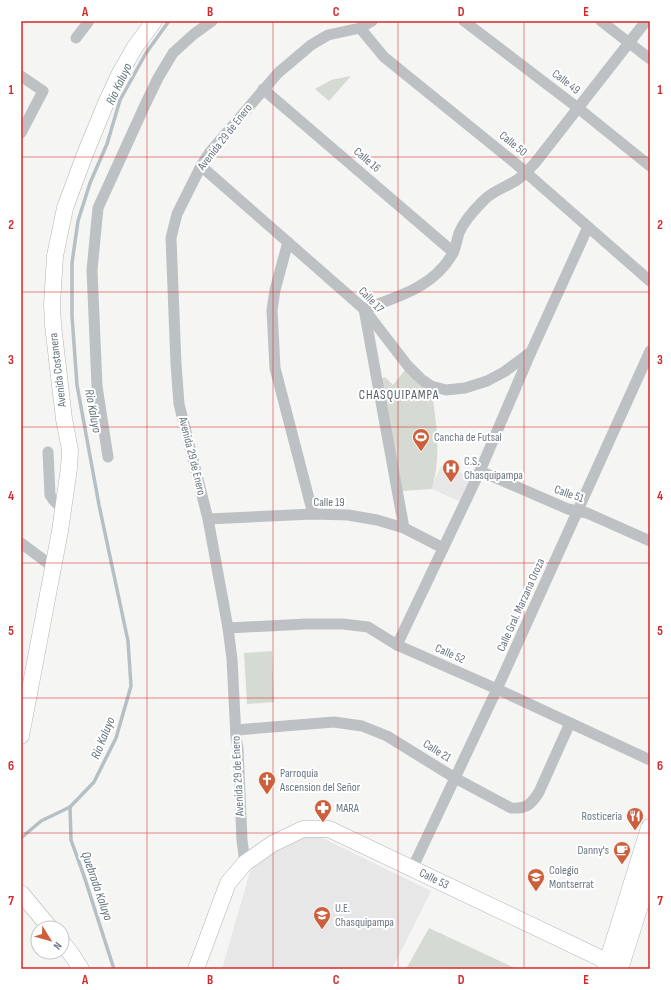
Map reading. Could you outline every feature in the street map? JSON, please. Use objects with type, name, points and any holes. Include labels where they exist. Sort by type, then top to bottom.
[{"type":"main road","name":"Avenida Costanera","points":[[21,736],[60,530],[70,468],[70,450],[64,419],[53,324],[53,282],[55,256],[65,208],[106,102],[135,47],[154,21]]},
{"type":"main road","points":[[615,967],[650,828]]},
{"type":"main road","name":"Calle 53","points":[[245,863],[272,844],[303,829],[329,829],[615,967]]},
{"type":"main road","points":[[196,969],[228,882],[245,863]]},
{"type":"main road","points":[[615,967],[650,871]]},
{"type":"main road","points":[[21,893],[43,920]]},
{"type":"main road","points":[[70,952],[82,969]]},
{"type":"street","points":[[76,38],[89,21]]},
{"type":"street","points":[[108,457],[97,386],[92,270],[98,208],[148,98],[174,53],[194,34],[212,21]]},
{"type":"street","name":"Avenida 29 de Enero","points":[[245,863],[242,840],[232,659],[228,628],[208,519],[179,404],[175,349],[171,238],[177,214],[201,166],[210,152],[263,89],[278,73],[311,45],[328,35],[360,28],[372,21]]},
{"type":"street","name":"Calle 49","points":[[464,21],[578,108],[650,166]]},
{"type":"street","points":[[601,21],[650,59]]},
{"type":"street","points":[[404,528],[364,309],[399,297],[422,286],[446,264],[453,252],[460,231],[476,208],[485,198],[518,180],[535,163],[646,21]]},
{"type":"street","name":"Calle 50","points":[[360,28],[384,57],[428,91],[526,172],[650,281]]},
{"type":"street","points":[[21,76],[43,91],[21,133]]},
{"type":"street","name":"Calle 16","points":[[263,89],[453,252]]},
{"type":"street","name":"Calle 17","points":[[201,166],[364,309],[408,366],[421,380],[432,386],[446,390],[465,388],[504,372],[531,352]]},
{"type":"street","points":[[397,645],[480,471],[531,352],[588,227]]},
{"type":"street","points":[[288,242],[275,290],[272,310],[275,368],[312,514]]},
{"type":"street","name":"Calle Gral. Marzana Oroza","points":[[412,868],[497,689],[650,351]]},
{"type":"street","points":[[48,452],[50,495],[63,509]]},
{"type":"street","name":"Calle 51","points":[[480,471],[568,509],[587,513],[650,541]]},
{"type":"street","name":"Calle 19","points":[[208,519],[312,514],[348,515],[377,520],[404,528],[443,548]]},
{"type":"street","points":[[21,543],[53,567]]},
{"type":"street","name":"Calle 52","points":[[228,628],[306,624],[343,624],[368,627],[397,645],[497,689],[650,760]]},
{"type":"street","name":"Calle 21","points":[[236,730],[334,722],[362,726],[387,736],[455,778],[511,808],[520,809],[528,806],[534,801],[570,723]]},
{"type":"shaded area","points":[[351,76],[329,101],[315,89],[331,80]]},
{"type":"shaded area","points":[[408,366],[431,386],[437,438],[437,463],[432,489],[402,491],[378,380],[385,377],[393,385]]},
{"type":"shaded area","name":"C.S. Chasquipampa","points":[[442,465],[472,478],[461,502],[432,489]]},
{"type":"shaded area","points":[[272,651],[274,702],[247,704],[244,653]]},
{"type":"shaded area","name":"U.E. Chasquipampa","points":[[312,833],[431,891],[392,969],[222,969],[250,872],[269,851]]},
{"type":"shaded area","points":[[429,928],[517,969],[406,969]]},
{"type":"waterway","name":"Rio Kaluyo","points":[[21,838],[41,821],[70,807],[94,782],[116,738],[131,686],[128,641],[99,505],[77,385],[72,316],[72,263],[78,221],[90,183],[107,144],[120,100],[146,53],[169,21]]},
{"type":"waterway","name":"Quebrada Kaluyo","points":[[70,807],[71,840],[114,969]]},
{"type":"place","name":"Cancha de Futsal","points":[[421,452]]},
{"type":"place","name":"C.S. Chasquipampa","points":[[451,483]]},
{"type":"place","name":"Parroquia Ascension del Señor","points":[[267,795]]},
{"type":"place","name":"MARA","points":[[323,823]]},
{"type":"place","name":"Rosticeria","points":[[635,831]]},
{"type":"place","name":"Danny's","points":[[622,865]]},
{"type":"place","name":"Colegio Montserrat","points":[[536,892]]},
{"type":"place","name":"U.E. Chasquipampa","points":[[322,930]]},
{"type":"district","name":"CHASQUIPAMPA","points":[[399,395]]}]
